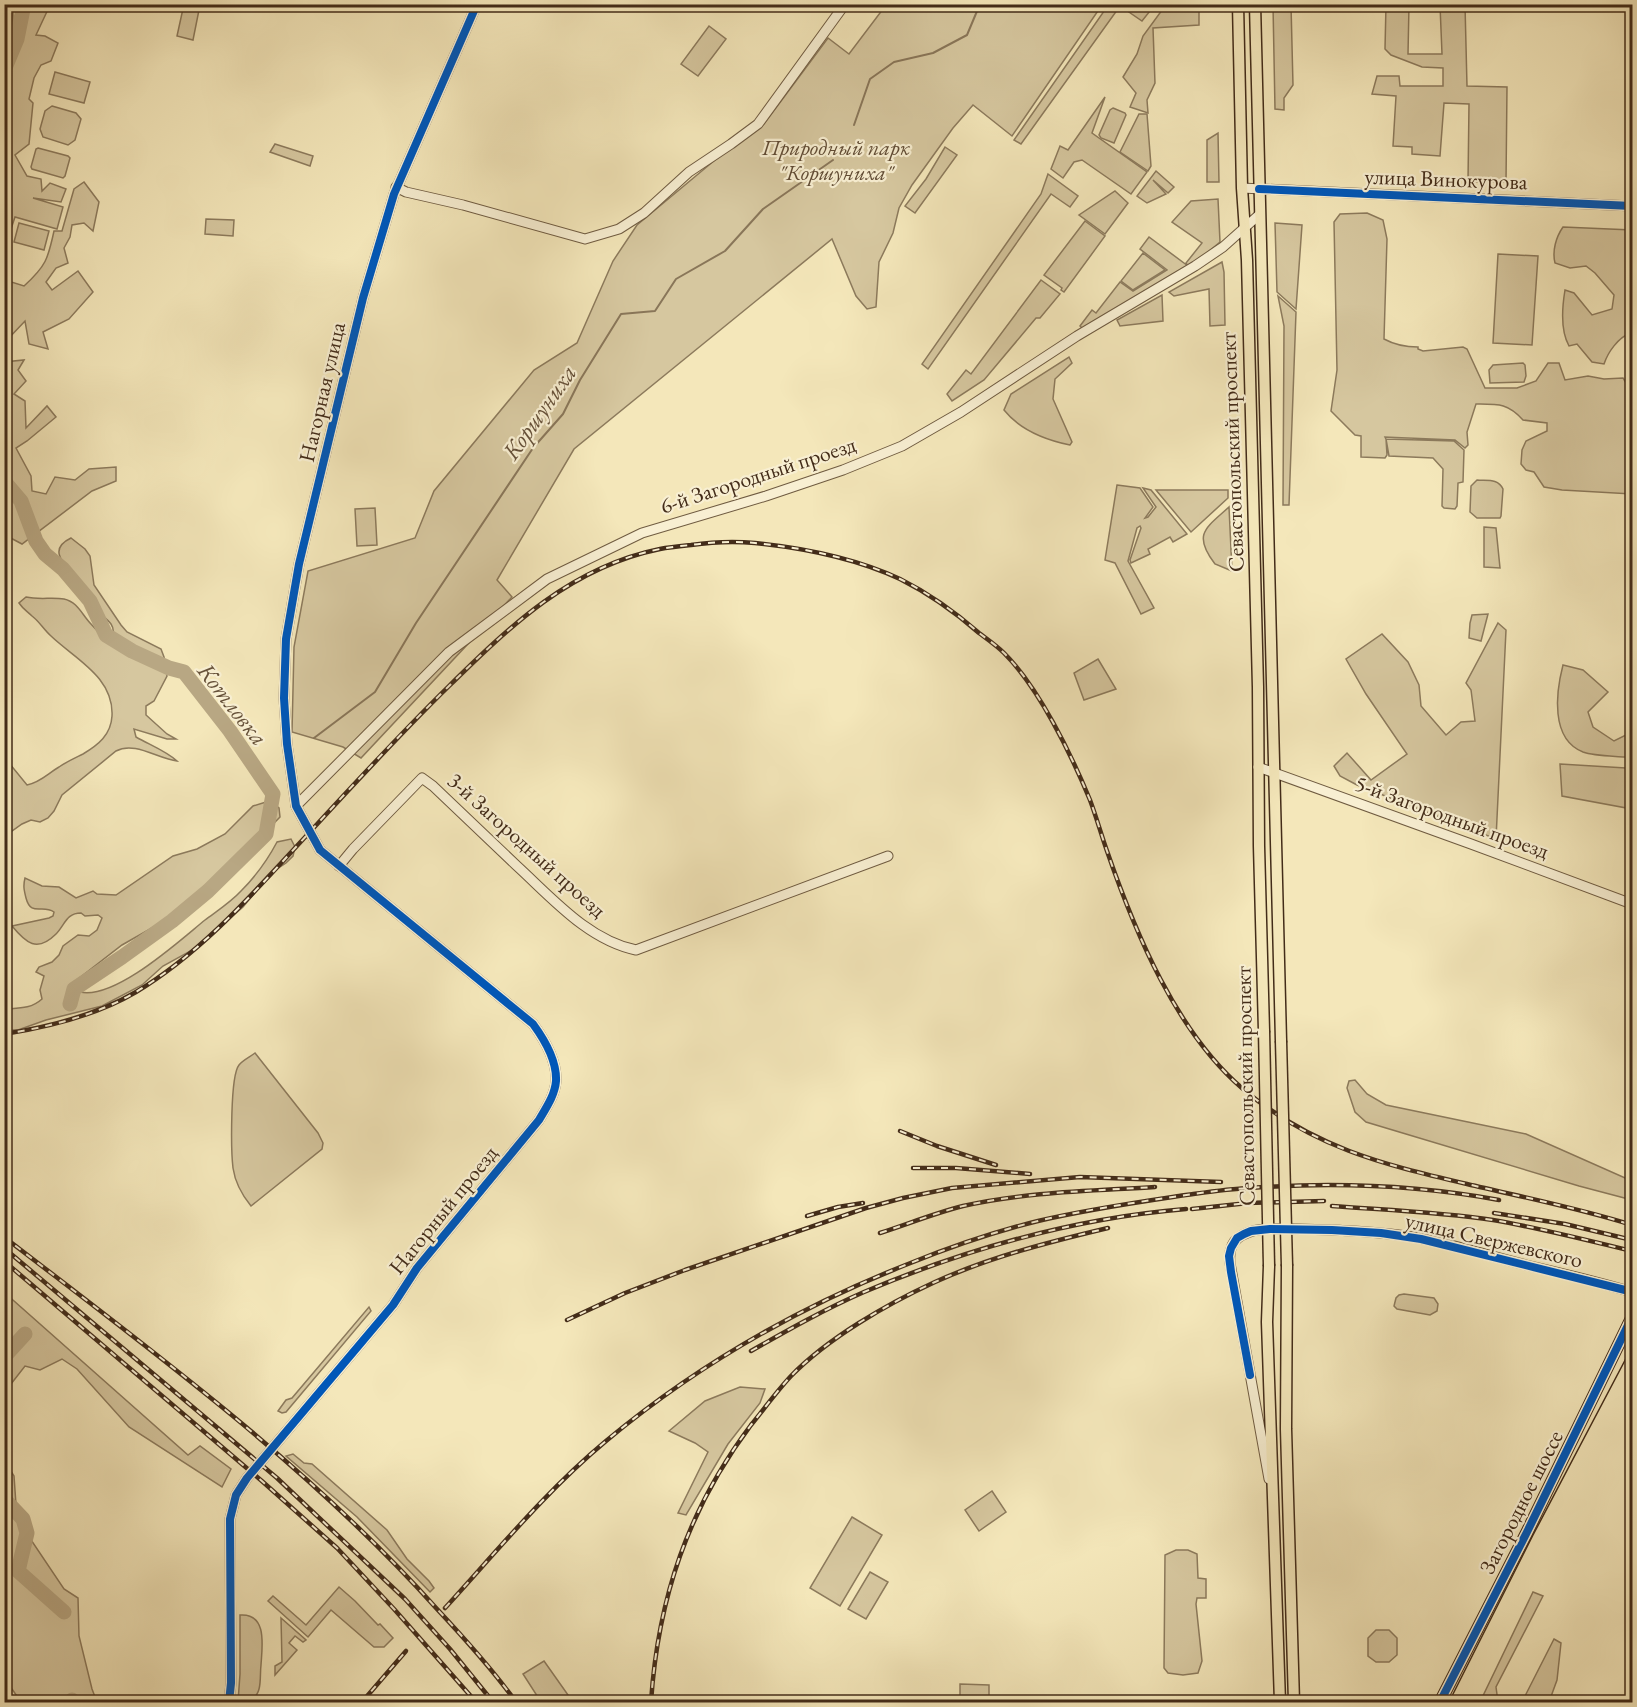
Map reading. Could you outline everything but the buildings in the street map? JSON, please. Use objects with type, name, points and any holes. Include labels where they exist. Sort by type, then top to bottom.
[{"type":"main road","name":"Севастопольский проспект","points":[[1238,4],[1258,687],[1260,898],[1269,1266],[1267,1322],[1280,1702]]},
{"type":"main road","name":"Севастопольский проспект","points":[[1255,4],[1287,1266],[1286,1429],[1294,1702]]},
{"type":"main road","name":"Загородное шоссе","points":[[1440,1702],[1545,1496],[1632,1317]]},
{"type":"street","name":"Нагорная улица","points":[[296,806],[287,744],[284,698],[286,639],[299,564],[363,298],[390,202],[477,4]]},
{"type":"street","points":[[396,187],[406,192],[463,205],[585,239],[619,230],[644,213],[689,172],[758,124],[845,4]]},
{"type":"street","name":"улица Винокурова","points":[[1242,188],[1632,206]]},
{"type":"street","name":"6-й Загородный проезд","points":[[296,806],[449,652],[548,579],[642,533],[766,496],[843,470],[902,446],[979,400],[1077,336],[1195,266],[1223,247],[1260,214]]},
{"type":"street","name":"5-й Загородный проезд","points":[[1258,767],[1632,904]]},
{"type":"street","name":"3-й Загородный проезд","points":[[339,866],[422,778],[570,916],[602,937],[622,947],[636,950],[888,856]]},
{"type":"street","name":"Нагорный проезд","points":[[229,1702],[231,1683],[230,1519],[239,1489],[282,1434],[393,1305],[417,1268],[539,1120],[548,1106],[556,1080],[549,1052],[533,1024],[320,850],[296,806]]},
{"type":"street","points":[[1260,898],[1263,892],[1269,889],[1275,892],[1278,898]]},
{"type":"street","name":"улица Свержевского","points":[[1272,1492],[1229,1256],[1233,1244],[1244,1234],[1270,1229],[1309,1229],[1401,1236],[1463,1248],[1632,1292]]},
{"type":"street","points":[[1272,1492],[1280,1495],[1286,1493],[1288,1487]]},
{"type":"street","points":[[1274,1528],[1276,1522],[1281,1520],[1287,1522],[1289,1527]]},
{"type":"green space","points":[[5,4],[13,5],[13,26],[17,20],[17,5],[50,5],[36,35],[45,36],[58,43],[51,61],[41,65],[34,78],[29,99],[33,103],[29,144],[15,155],[27,176],[41,179],[42,191],[50,183],[66,189],[61,202],[33,198],[63,207],[57,229],[15,217],[5,247]]},
{"type":"green space","points":[[184,4],[200,5],[193,40],[177,36]]},
{"type":"green space","points":[[1109,4],[1141,5],[1150,11],[1142,21],[1120,6],[1021,144],[1014,140]]},
{"type":"green space","name":"Природный парк \"Коршуниха\"","points":[[886,5],[1102,5],[1012,136],[973,105],[953,128],[912,185],[899,208],[893,233],[879,262],[876,307],[867,309],[856,296],[832,239],[574,449],[497,580],[512,597],[361,758],[343,747],[292,732],[294,647],[308,571],[415,538],[434,491],[534,370],[577,343],[613,261],[637,225],[715,160],[764,124],[828,38],[849,54]]},
{"type":"green space","points":[[1199,5],[1199,25],[1153,28],[1155,83],[1147,100],[1148,113],[1130,107],[1136,93],[1123,77],[1137,54],[1143,36],[1165,6]]},
{"type":"green space","points":[[1273,5],[1291,5],[1293,85],[1284,98],[1284,110],[1275,109]]},
{"type":"green space","points":[[1386,5],[1409,5],[1408,54],[1442,54],[1440,5],[1465,5],[1467,86],[1507,87],[1506,182],[1468,182],[1469,104],[1444,103],[1440,156],[1412,154],[1412,147],[1393,146],[1396,96],[1372,94],[1377,76],[1399,76],[1400,86],[1443,86],[1443,68],[1422,67],[1391,55],[1385,49]]},
{"type":"green space","points":[[709,26],[726,39],[698,76],[681,64]]},
{"type":"green space","points":[[55,72],[90,82],[84,103],[49,94]]},
{"type":"green space","points":[[1105,97],[1092,133],[1147,172],[1131,194],[1082,160],[1074,162],[1063,178],[1051,169],[1060,146],[1068,150]]},
{"type":"green space","points":[[52,106],[76,113],[81,119],[75,140],[68,145],[43,137],[40,129],[45,111]]},
{"type":"green space","points":[[1113,108],[1126,115],[1114,143],[1099,135]]},
{"type":"green space","points":[[1139,114],[1147,114],[1151,166],[1148,171],[1120,152]]},
{"type":"green space","points":[[1218,133],[1219,182],[1207,182],[1207,140]]},
{"type":"green space","points":[[275,144],[313,156],[310,166],[270,152]]},
{"type":"green space","points":[[945,147],[957,155],[915,213],[905,206],[926,179]]},
{"type":"green space","points":[[38,148],[70,158],[63,178],[32,169]]},
{"type":"green space","points":[[1156,171],[1174,187],[1168,193],[1153,180],[1166,194],[1147,203],[1137,196]]},
{"type":"green space","points":[[1048,174],[1078,196],[1070,207],[1051,194],[928,369],[922,364],[1041,194]]},
{"type":"green space","points":[[84,182],[99,202],[93,231],[84,223],[72,225],[70,237],[64,248],[68,263],[56,268],[46,282],[52,290],[78,271],[93,292],[69,319],[43,332],[48,349],[29,344],[25,321],[5,342],[5,280],[24,286],[42,267],[48,255],[54,231],[62,231],[74,189]]},
{"type":"green space","points":[[1115,191],[1128,203],[1105,234],[1079,215]]},
{"type":"green space","points":[[1218,199],[1220,242],[1190,267],[1084,330],[1080,326],[1092,310],[1096,313],[1120,282],[1133,291],[1167,270],[1140,249],[1149,237],[1188,266],[1186,263],[1202,243],[1172,222],[1191,201]]},
{"type":"green space","points":[[1367,213],[1383,220],[1387,239],[1384,339],[1400,345],[1418,347],[1423,351],[1463,347],[1467,349],[1485,388],[1517,388],[1536,381],[1548,363],[1559,363],[1565,380],[1588,376],[1604,379],[1623,378],[1634,404],[1632,413],[1626,422],[1626,431],[1632,436],[1632,494],[1544,487],[1534,472],[1526,470],[1521,464],[1522,450],[1526,441],[1547,431],[1547,423],[1523,420],[1507,407],[1497,405],[1476,404],[1467,432],[1468,445],[1465,448],[1455,440],[1385,437],[1387,455],[1385,458],[1361,457],[1361,436],[1355,435],[1331,411],[1337,370],[1334,222],[1340,214]]},
{"type":"green space","points":[[206,219],[234,220],[233,236],[205,234]]},
{"type":"green space","points":[[1085,221],[1105,236],[1064,292],[1044,275]]},
{"type":"green space","points":[[19,223],[49,231],[44,250],[14,242]]},
{"type":"green space","points":[[1275,223],[1302,225],[1296,309],[1277,292]]},
{"type":"green space","points":[[1563,227],[1632,230],[1632,336],[1630,333],[1618,342],[1604,364],[1592,362],[1577,344],[1569,346],[1566,340],[1563,326],[1565,290],[1574,293],[1592,315],[1612,309],[1614,295],[1586,266],[1570,268],[1555,263],[1555,244]]},
{"type":"green space","points":[[1143,253],[1165,270],[1133,290],[1121,281]]},
{"type":"green space","points":[[1498,254],[1538,256],[1532,345],[1493,343]]},
{"type":"green space","points":[[1222,262],[1225,325],[1210,326],[1209,289],[1174,296],[1169,292]]},
{"type":"green space","points":[[1041,280],[1060,294],[1040,318],[1036,318],[984,380],[952,401],[947,394],[966,370],[971,374]]},
{"type":"green space","points":[[1162,295],[1163,321],[1120,326],[1117,320]]},
{"type":"green space","points":[[1278,296],[1296,312],[1289,505],[1283,505],[1284,326]]},
{"type":"green space","points":[[1069,357],[1072,363],[1055,379],[1053,399],[1072,442],[1070,445],[1026,429],[1004,410],[1011,394]]},
{"type":"green space","points":[[24,360],[18,370],[26,381],[14,394],[25,401],[26,428],[47,406],[56,417],[16,448],[31,476],[32,491],[46,494],[55,477],[75,480],[89,469],[116,467],[116,481],[92,491],[22,544],[5,535],[4,362]]},
{"type":"green space","points":[[1523,363],[1526,376],[1524,382],[1490,383],[1489,370],[1493,365]]},
{"type":"green space","points":[[1386,439],[1454,441],[1464,450],[1463,482],[1458,483],[1455,509],[1442,506],[1443,469],[1433,458],[1389,456]]},
{"type":"green space","points":[[1477,480],[1488,480],[1501,485],[1503,489],[1500,518],[1477,518],[1470,512],[1471,486]]},
{"type":"green space","points":[[1117,485],[1140,488],[1153,507],[1145,518],[1156,507],[1143,488],[1151,490],[1187,534],[1173,542],[1170,537],[1148,549],[1150,554],[1131,563],[1141,528],[1140,526],[1137,528],[1128,561],[1154,608],[1141,614],[1115,563],[1105,560]]},
{"type":"green space","points":[[1156,490],[1228,490],[1228,498],[1191,532]]},
{"type":"green space","points":[[1229,507],[1232,571],[1215,564],[1208,554],[1203,538],[1208,526]]},
{"type":"green space","points":[[375,508],[377,545],[357,546],[355,509]]},
{"type":"green space","points":[[1484,527],[1496,528],[1500,568],[1484,567]]},
{"type":"green space","points":[[71,538],[90,556],[94,585],[121,625],[127,632],[161,649],[167,676],[154,701],[146,706],[146,715],[176,739],[167,739],[134,729],[136,737],[177,761],[139,749],[123,748],[116,751],[62,795],[48,818],[40,822],[31,820],[5,836],[5,758],[27,785],[32,784],[94,747],[103,739],[111,723],[111,702],[100,680],[48,634],[19,603],[26,597],[59,598],[69,601],[112,643],[111,624],[93,607],[60,558],[60,548]]},
{"type":"green space","points":[[1488,614],[1481,641],[1469,638],[1472,615]]},
{"type":"green space","points":[[1498,623],[1506,630],[1496,839],[1357,785],[1340,776],[1334,766],[1347,753],[1371,780],[1407,754],[1366,694],[1346,659],[1382,634],[1408,662],[1419,685],[1421,706],[1446,735],[1461,722],[1475,721],[1471,690],[1466,683]]},
{"type":"green space","points":[[1098,659],[1116,689],[1084,700],[1074,673]]},
{"type":"green space","points":[[1563,665],[1583,670],[1608,692],[1588,712],[1593,727],[1614,741],[1632,732],[1632,750],[1625,757],[1583,752],[1572,746],[1565,737],[1558,714]]},
{"type":"green space","points":[[1560,764],[1626,768],[1632,764],[1632,809],[1562,796]]},
{"type":"green space","points":[[271,802],[279,808],[280,817],[196,903],[122,945],[78,979],[80,992],[94,992],[111,987],[146,967],[237,895],[261,868],[277,842],[291,839],[295,847],[293,856],[271,873],[243,907],[196,948],[163,966],[142,985],[102,1006],[46,1020],[18,1030],[5,1030],[5,1009],[29,1006],[42,999],[40,990],[44,976],[36,972],[39,967],[52,962],[59,955],[63,946],[78,935],[89,936],[97,930],[102,918],[98,915],[85,916],[81,913],[72,915],[49,940],[37,944],[27,941],[12,926],[49,918],[54,912],[34,909],[28,904],[24,886],[25,878],[42,886],[59,887],[76,898],[93,891],[97,894],[116,895],[173,856],[197,849],[225,834],[253,806]]},
{"type":"green space","points":[[255,1053],[318,1133],[323,1143],[322,1149],[251,1206],[239,1188],[234,1173],[232,1114],[236,1072],[241,1063]]},
{"type":"green space","points":[[1355,1080],[1367,1094],[1386,1105],[1526,1134],[1632,1181],[1632,1200],[1366,1122],[1355,1112],[1347,1088],[1349,1081]]},
{"type":"green space","points":[[5,1293],[188,1455],[200,1446],[231,1469],[222,1487],[129,1427],[77,1369],[62,1359],[40,1370],[25,1366],[5,1395]]},
{"type":"green space","points":[[1404,1294],[1434,1298],[1438,1304],[1437,1311],[1430,1315],[1397,1309],[1394,1306],[1396,1298]]},
{"type":"green space","points":[[369,1307],[371,1311],[286,1412],[278,1411],[286,1400],[292,1398]]},
{"type":"green space","points":[[740,1387],[765,1389],[760,1403],[728,1444],[686,1515],[678,1513],[708,1452],[669,1431],[705,1401]]},
{"type":"green space","points":[[293,1454],[304,1463],[312,1464],[387,1530],[407,1559],[434,1588],[430,1592],[357,1517],[286,1456]]},
{"type":"green space","points":[[4,1460],[14,1476],[17,1519],[64,1589],[78,1598],[79,1636],[97,1702],[21,1702],[5,1679]]},
{"type":"green space","points":[[992,1491],[1006,1512],[979,1531],[965,1510]]},
{"type":"green space","points":[[852,1517],[882,1535],[840,1606],[810,1588]]},
{"type":"green space","points":[[1176,1550],[1188,1550],[1197,1554],[1198,1578],[1206,1579],[1206,1598],[1197,1598],[1196,1604],[1202,1661],[1198,1673],[1183,1675],[1168,1673],[1164,1668],[1165,1555]]},
{"type":"green space","points":[[870,1572],[888,1582],[866,1619],[848,1609]]},
{"type":"green space","points":[[339,1587],[393,1638],[384,1647],[374,1647],[331,1610],[308,1637],[268,1601],[273,1596],[306,1625]]},
{"type":"green space","points":[[1533,1592],[1543,1596],[1496,1687],[1498,1702],[1480,1702]]},
{"type":"green space","points":[[240,1615],[255,1619],[261,1633],[260,1683],[258,1693],[252,1702],[238,1702]]},
{"type":"green space","points":[[281,1618],[306,1640],[303,1642],[295,1636],[289,1643],[297,1650],[275,1675],[275,1666],[282,1662]]},
{"type":"green space","points":[[1376,1630],[1389,1630],[1397,1638],[1397,1655],[1389,1662],[1376,1662],[1368,1656],[1368,1638]]},
{"type":"green space","points":[[1554,1639],[1561,1643],[1557,1680],[1549,1702],[1526,1702],[1525,1696]]},
{"type":"green space","points":[[544,1661],[573,1702],[541,1702],[523,1674]]},
{"type":"green space","points":[[960,1684],[989,1685],[989,1702],[960,1702]]},
{"type":"waterway","name":"Котловка","points":[[4,70],[17,39],[24,4]]},
{"type":"waterway","name":"Коршуниха","points":[[854,125],[870,79],[894,62],[933,53],[967,35],[980,4]]},
{"type":"waterway","name":"Коршуниха","points":[[314,738],[375,692],[416,623],[533,448],[563,414],[580,380],[621,314],[655,311],[676,279],[725,251],[763,209],[833,160]]},
{"type":"waterway","name":"Котловка","points":[[4,481],[21,501],[36,541],[45,554],[63,569],[90,601],[106,635],[132,651],[169,668],[184,672],[230,731],[273,794],[266,834],[208,891],[172,921],[74,989],[70,1004]]},
{"type":"waterway","name":"Котловка","points":[[4,1357],[25,1334]]},
{"type":"waterway","name":"Котловка","points":[[4,1499],[23,1519],[27,1533],[18,1571],[64,1612]]},
{"type":"tram line","points":[[1449,1702],[1533,1535],[1632,1347]]},
{"type":"railway","points":[[4,1034],[38,1028],[89,1014],[136,992],[184,958],[228,919],[395,741],[471,664],[519,621],[570,584],[628,558],[660,549],[723,542],[773,545],[847,560],[900,579],[951,610],[1004,653],[1017,667],[1053,722],[1090,800],[1118,882],[1160,979],[1197,1039],[1219,1066],[1243,1089],[1295,1126],[1349,1151],[1405,1169],[1571,1208],[1632,1225]]},
{"type":"railway","points":[[900,1131],[996,1165]]},
{"type":"railway","points":[[913,1168],[956,1168],[1030,1174]]},
{"type":"railway","points":[[567,1320],[625,1293],[685,1270],[866,1208],[903,1198],[952,1188],[1080,1177],[1221,1182]]},
{"type":"railway","points":[[445,1608],[563,1480],[640,1414],[712,1363],[788,1319],[867,1281],[924,1258],[988,1235],[1055,1217],[1232,1189],[1312,1185],[1374,1186],[1437,1191],[1499,1200]]},
{"type":"railway","points":[[880,1233],[953,1209],[986,1201],[1058,1193],[1155,1187]]},
{"type":"railway","points":[[1192,1209],[1248,1203],[1324,1201]]},
{"type":"railway","points":[[807,1216],[863,1203]]},
{"type":"railway","points":[[1332,1206],[1493,1220],[1632,1251]]},
{"type":"railway","points":[[751,1351],[864,1292],[942,1262],[1063,1228],[1145,1213],[1186,1209]]},
{"type":"railway","points":[[1494,1213],[1565,1224],[1632,1240]]},
{"type":"railway","points":[[651,1702],[655,1664],[669,1591],[694,1522],[729,1457],[751,1425],[791,1376],[840,1335],[897,1301],[935,1282],[998,1258],[1108,1228]]},
{"type":"railway","points":[[4,1237],[230,1413],[337,1507],[447,1620],[516,1702]]},
{"type":"railway","points":[[4,1248],[277,1478],[405,1599],[493,1702]]},
{"type":"railway","points":[[4,1261],[337,1548],[476,1702]]},
{"type":"railway","points":[[362,1702],[406,1651]]},
{"type":"cycle path","points":[[229,1702],[231,1683],[230,1519],[236,1495],[247,1478],[393,1305],[417,1268],[539,1120],[550,1101],[556,1081],[552,1058],[533,1024],[320,850],[296,806],[287,744],[284,698],[286,639],[299,564],[363,298],[394,194],[477,4]]},
{"type":"cycle path","points":[[1259,189],[1632,206]]},
{"type":"cycle path","points":[[1250,1375],[1229,1256],[1237,1238],[1251,1231],[1332,1230],[1381,1233],[1421,1239],[1629,1291]]},
{"type":"cycle path","points":[[1440,1702],[1527,1532],[1632,1317]]}]
